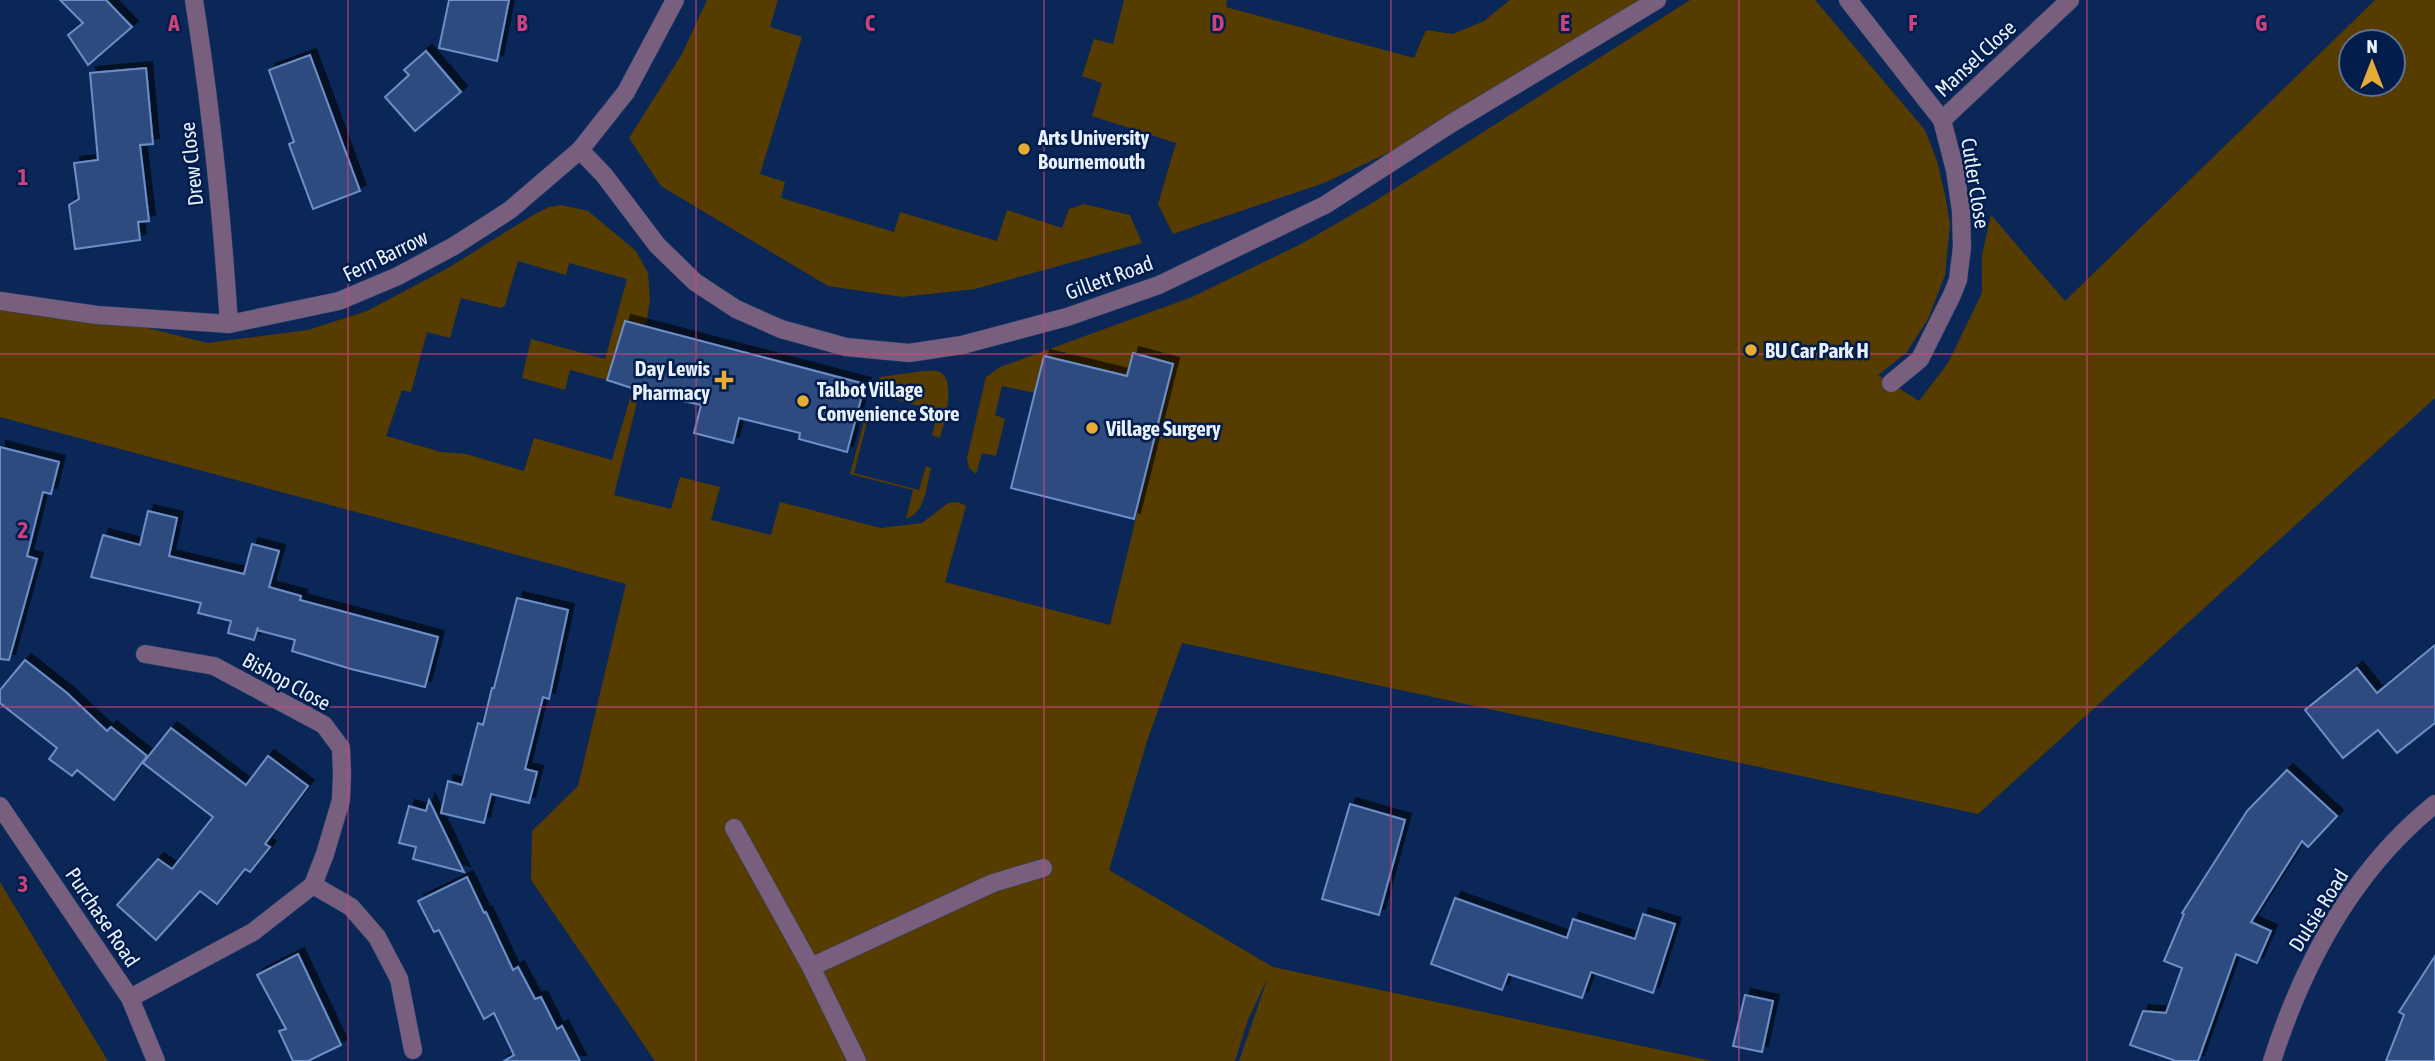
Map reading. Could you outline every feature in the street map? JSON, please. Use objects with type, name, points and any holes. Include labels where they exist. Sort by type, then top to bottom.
[{"type":"street","name":"Drew Close","points":[[194,0],[222,234],[229,324]]},
{"type":"street","name":"Fern Barrow","points":[[0,301],[97,315],[229,324],[339,301],[398,276],[454,246],[510,210],[580,150],[626,92],[676,0]]},
{"type":"street","name":"Gillett Road","points":[[580,150],[604,175],[657,245],[695,282],[736,309],[781,329],[846,347],[909,353],[962,345],[1067,317],[1159,285],[1325,205],[1452,123],[1657,0]]},
{"type":"street","name":"Cutler Close","points":[[1848,0],[1942,120],[1955,170],[1961,211],[1962,247],[1958,280],[1920,359],[1891,383]]},
{"type":"street","name":"Mansel Close","points":[[1942,120],[2070,0]]},
{"type":"street","name":"Bishop Close","points":[[145,654],[214,666],[324,725],[341,748],[341,800],[313,885]]},
{"type":"street","name":"Dulsie Road","points":[[2272,1061],[2286,1017],[2315,953],[2360,882],[2411,823],[2435,804]]},
{"type":"street","name":"Purchase Road","points":[[0,806],[130,998],[156,1061]]},
{"type":"street","points":[[734,828],[811,967],[857,1061]]},
{"type":"street","points":[[811,967],[993,883],[1044,868]]},
{"type":"street","points":[[130,998],[253,932],[313,885],[351,907],[377,937],[399,979],[413,1050]]},
{"type":"shaded area","points":[[707,0],[778,0],[770,27],[802,37],[760,174],[785,182],[781,198],[894,232],[900,212],[997,241],[1007,210],[1062,228],[1069,209],[1084,204],[1130,215],[1142,243],[975,289],[902,297],[828,286],[661,186],[629,138],[682,54]]},
{"type":"shaded area","points":[[1124,0],[1227,0],[1226,7],[1414,58],[1426,30],[1453,34],[1484,21],[1510,0],[1657,0],[1452,123],[1324,183],[1173,234],[1158,204],[1176,143],[1092,116],[1102,83],[1082,76],[1094,39],[1113,44]]},
{"type":"shaded area","points":[[1690,0],[1815,0],[1925,130],[1937,161],[1950,224],[1945,275],[1928,319],[1906,353],[1878,375],[1919,401],[1948,363],[1982,293],[1982,255],[1991,215],[2065,301],[2337,37],[2337,98],[2407,98],[2407,28],[2346,28],[2375,0],[2435,0],[2435,398],[1978,814],[1182,643],[1147,741],[1109,870],[1273,967],[1712,1061],[1239,1061],[1268,977],[1248,1020],[1235,1061],[655,1061],[531,880],[532,831],[578,786],[626,584],[0,417],[0,301],[97,315],[207,343],[308,330],[367,311],[448,268],[533,215],[549,207],[561,205],[588,211],[636,251],[648,273],[650,299],[646,326],[625,321],[607,380],[570,370],[565,390],[522,378],[531,339],[605,359],[627,279],[569,263],[566,275],[518,261],[505,305],[501,308],[461,298],[450,338],[427,332],[411,392],[402,390],[386,436],[441,452],[466,454],[524,471],[534,438],[612,460],[633,388],[640,390],[614,495],[671,509],[680,477],[720,487],[711,520],[771,535],[780,502],[881,528],[922,523],[948,503],[958,502],[966,506],[945,582],[1110,625],[1173,365],[1134,353],[1127,376],[1044,356],[1035,393],[1002,386],[995,415],[1005,419],[996,456],[982,453],[976,474],[969,468],[967,458],[986,377],[1000,367],[1192,297],[1301,244],[1372,203]]},
{"type":"shaded area","points":[[923,371],[940,372],[948,384],[948,403],[940,438],[932,435],[938,411],[875,394],[880,377]]},
{"type":"shaded area","points":[[865,418],[868,418],[854,473],[919,490],[926,466],[931,468],[921,505],[913,516],[906,519],[913,490],[850,474]]},
{"type":"shaded area","points":[[0,882],[108,1061],[0,1061]]},
{"type":"building","points":[[60,0],[106,0],[132,27],[88,65],[68,35],[83,23]]},
{"type":"building","points":[[449,0],[509,0],[497,61],[439,48]]},
{"type":"building","points":[[426,51],[461,92],[415,131],[385,97],[409,75],[404,70]]},
{"type":"building","points":[[310,55],[360,191],[313,209],[289,144],[294,142],[269,70]]},
{"type":"building","points":[[146,68],[153,144],[140,145],[149,221],[138,222],[140,240],[75,249],[69,205],[79,199],[74,163],[98,160],[90,73]]},
{"type":"building","points":[[625,321],[865,384],[847,452],[799,439],[800,433],[739,418],[733,443],[694,433],[701,405],[647,393],[607,380]]},
{"type":"building","name":"Village Surgery","points":[[1133,353],[1173,364],[1134,519],[1011,488],[1044,356],[1127,376]]},
{"type":"building","points":[[0,447],[59,462],[51,494],[43,492],[27,556],[37,559],[9,660],[0,659]]},
{"type":"building","points":[[148,511],[177,518],[169,556],[244,574],[252,544],[279,551],[269,587],[301,596],[300,600],[438,637],[425,687],[292,651],[295,640],[257,630],[254,640],[228,633],[231,621],[198,613],[201,603],[91,577],[103,535],[140,545]]},
{"type":"building","points":[[517,598],[568,610],[549,699],[543,697],[525,769],[537,772],[529,803],[491,794],[484,823],[441,813],[448,781],[462,785],[478,723],[483,725],[494,688]]},
{"type":"building","points":[[2435,645],[2435,723],[2397,753],[2378,730],[2343,758],[2305,710],[2357,668],[2377,693]]},
{"type":"building","points":[[25,660],[67,693],[107,731],[111,727],[147,756],[114,800],[77,770],[72,776],[49,759],[57,748],[0,703],[0,690]]},
{"type":"building","points":[[171,728],[246,785],[268,756],[308,786],[265,844],[270,847],[250,872],[245,869],[217,904],[200,891],[156,940],[117,905],[158,859],[172,869],[213,817],[143,763]]},
{"type":"building","points":[[2287,770],[2337,816],[2308,847],[2302,841],[2251,922],[2271,931],[2257,963],[2236,954],[2198,1061],[2176,1061],[2130,1045],[2143,1011],[2166,1013],[2182,968],[2164,961],[2184,914],[2182,913],[2247,811]]},
{"type":"building","points":[[429,800],[464,872],[413,859],[416,847],[399,843],[409,806],[426,811]]},
{"type":"building","points":[[1350,804],[1405,820],[1379,915],[1322,899]]},
{"type":"building","points":[[467,877],[513,970],[518,967],[535,999],[541,997],[557,1029],[562,1026],[580,1061],[504,1061],[514,1055],[494,1013],[484,1019],[439,930],[434,932],[418,901]]},
{"type":"building","points":[[1455,898],[1567,938],[1573,919],[1635,939],[1643,914],[1675,924],[1653,993],[1591,972],[1582,998],[1508,974],[1502,990],[1431,964]]},
{"type":"building","points":[[298,954],[341,1045],[308,1061],[293,1061],[279,1031],[286,1029],[257,975]]},
{"type":"building","points":[[2435,956],[2435,1061],[2386,1061],[2404,1015],[2399,1012]]},
{"type":"building","points":[[1745,995],[1773,1001],[1762,1052],[1733,1046]]},
{"type":"place","name":"Arts University Bournemouth","points":[[1024,149]]},
{"type":"place","name":"BU Car Park H","points":[[1751,350]]},
{"type":"place","name":"Day Lewis Pharmacy","points":[[724,380]]},
{"type":"place","name":"Talbot Village Convenience Store","points":[[803,401]]},
{"type":"place","name":"Village Surgery","points":[[1092,428]]}]
